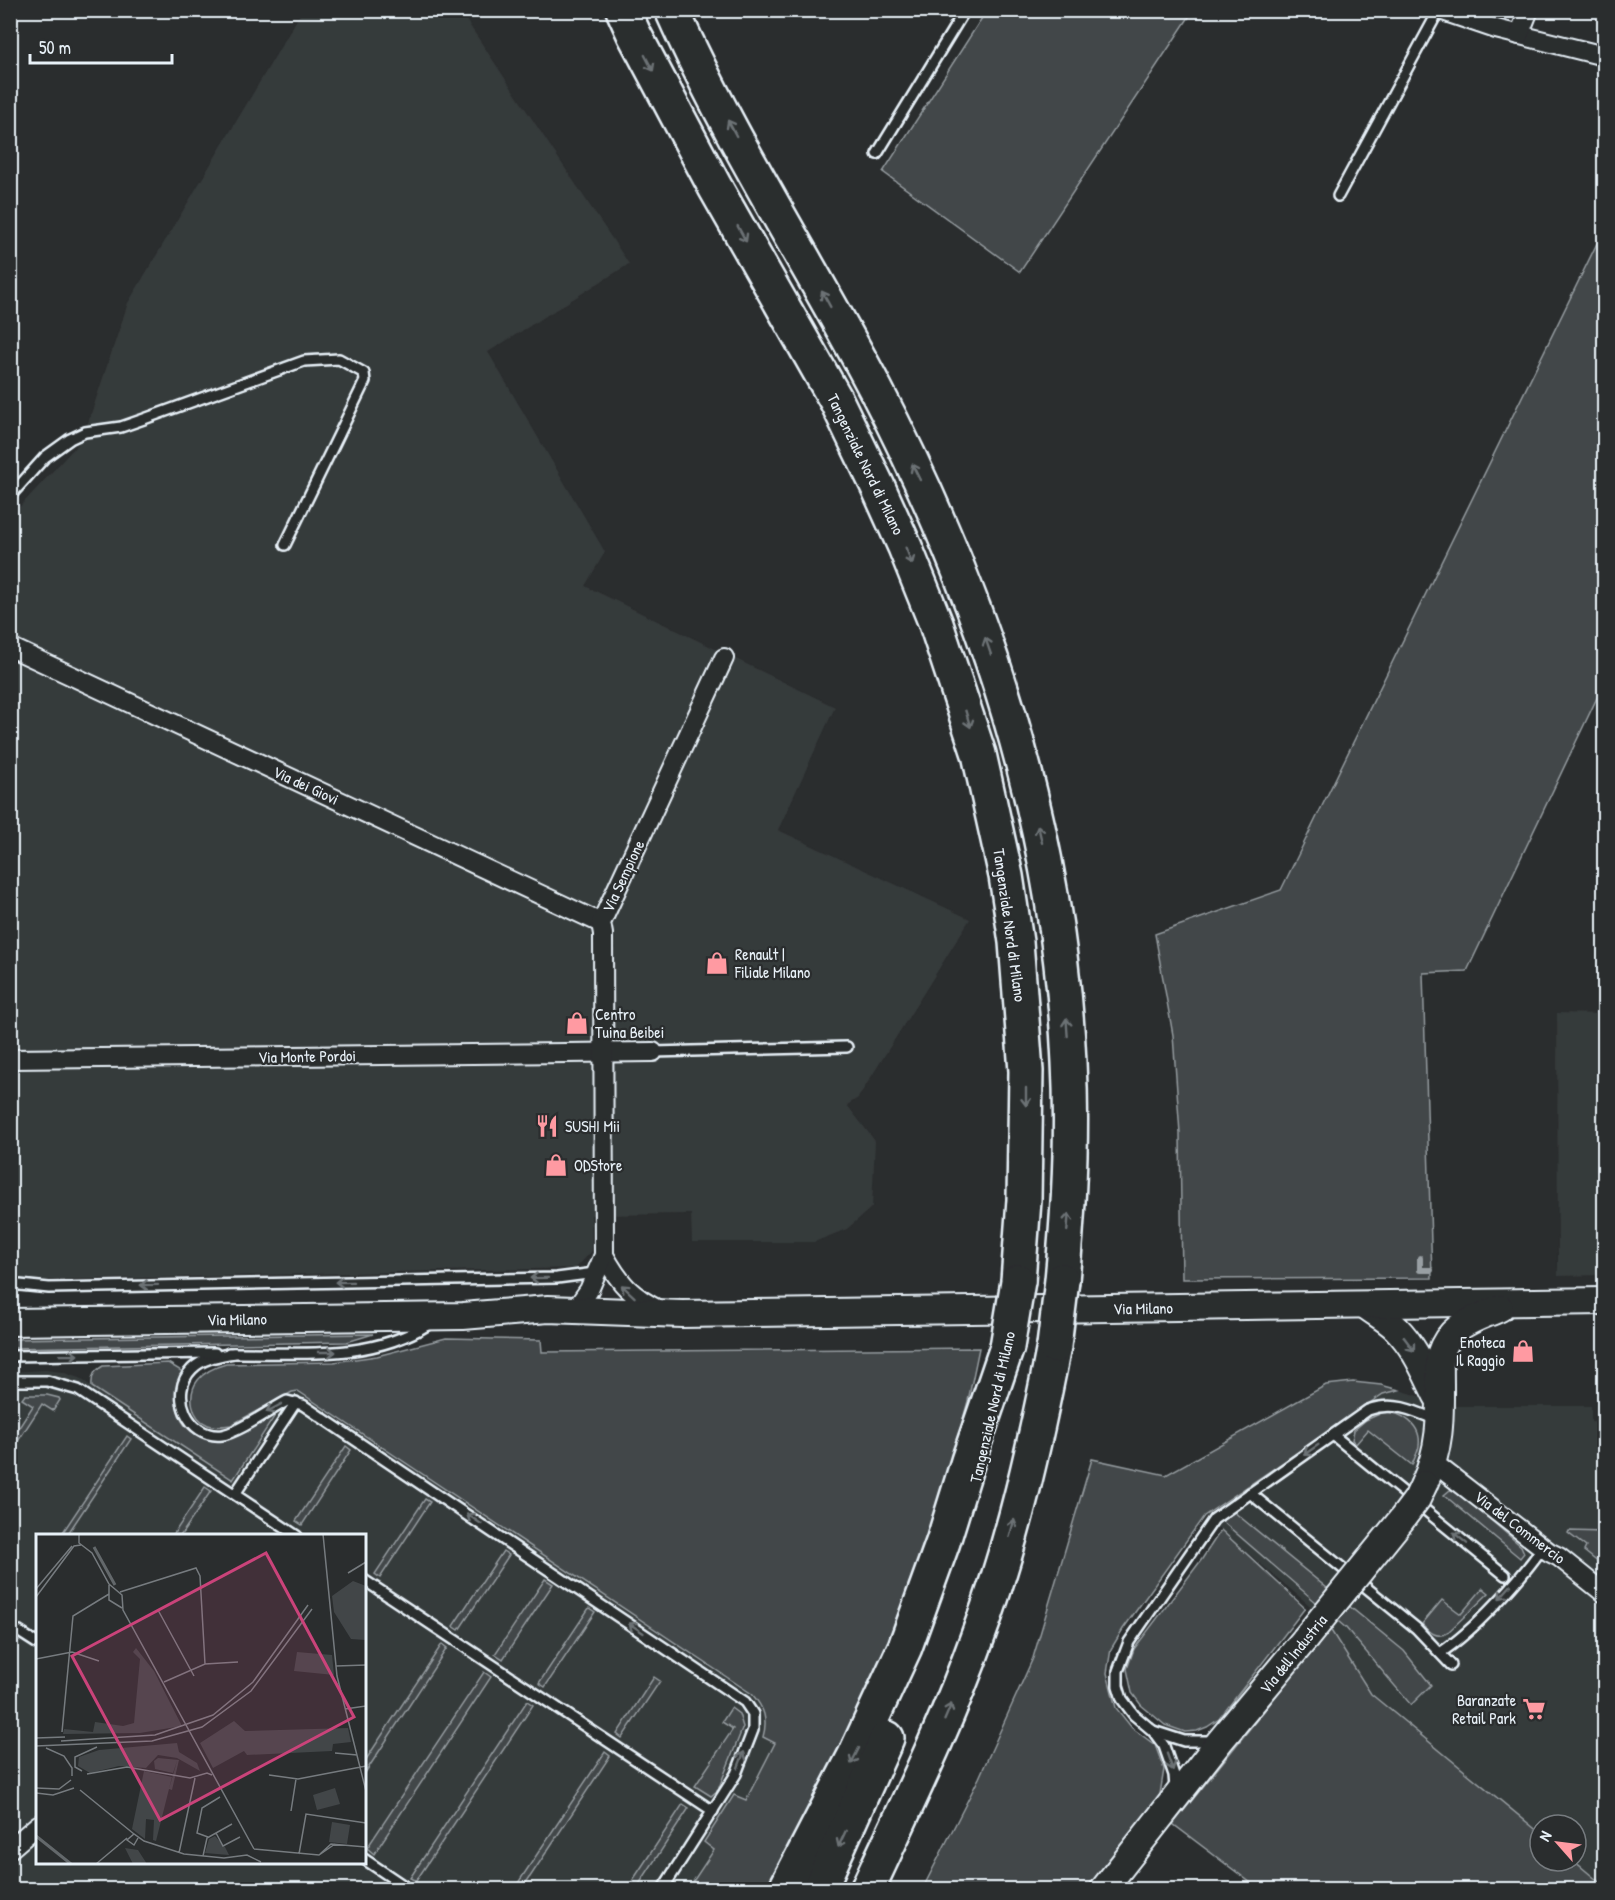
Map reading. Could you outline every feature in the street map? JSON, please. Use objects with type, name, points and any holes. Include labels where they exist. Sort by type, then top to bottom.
[{"type":"highway","name":"Tangenziale Nord di Milano","points":[[623,10],[715,187],[836,400],[905,547],[936,624],[979,754],[1006,876],[1016,942],[1024,1049],[1026,1143],[1018,1281],[990,1430],[945,1588],[922,1651],[895,1719],[819,1890]]},
{"type":"highway","points":[[672,10],[738,141],[875,388],[945,533],[973,603],[1017,737],[1047,862],[1057,932],[1069,1063],[1071,1131],[1069,1201],[1054,1346],[1037,1429],[1001,1566],[978,1636],[878,1890]]},
{"type":"highway","points":[[785,1890],[855,1755],[904,1647],[939,1552],[1007,1347]]},
{"type":"highway","points":[[867,1890],[925,1766]]},
{"type":"street","points":[[1440,10],[1519,35],[1605,56]]},
{"type":"street","points":[[1519,35],[1529,10]]},
{"type":"street","name":"Via dei Giovi","points":[[10,647],[601,923]]},
{"type":"street","name":"Via Sempione","points":[[575,1310],[589,1290],[604,1255],[603,934],[601,923],[724,658]]},
{"type":"street","name":"Via Monte Pordoi","points":[[10,1059],[653,1052]]},
{"type":"street","name":"Via Sempione","points":[[604,1255],[628,1292],[640,1300],[674,1314]]},
{"type":"street","name":"Via Milano","points":[[10,1322],[452,1316],[548,1309],[674,1314],[1605,1301]]},
{"type":"street","name":"Via dell'Industria","points":[[1103,1890],[1220,1741],[1412,1506],[1429,1474],[1440,1434],[1440,1355],[1448,1337],[1458,1326],[1511,1302]]},
{"type":"street","points":[[1365,1305],[1394,1326],[1408,1341],[1418,1356],[1439,1411]]},
{"type":"street","name":"Via Milano","points":[[452,1316],[548,1323],[592,1322],[674,1314]]},
{"type":"street","name":"Via del Commercio","points":[[1429,1474],[1559,1557],[1605,1593]]},
{"type":"street","points":[[10,1849],[36,1827]]},
{"type":"lane","points":[[877,154],[965,10]]},
{"type":"lane","points":[[1338,196],[1440,10]]},
{"type":"lane","points":[[10,496],[51,452],[85,432],[121,427],[304,361],[339,359],[364,373],[365,381],[285,545]]},
{"type":"lane","points":[[653,1052],[847,1047]]},
{"type":"lane","points":[[10,1284],[49,1288],[556,1278],[579,1277],[597,1272]]},
{"type":"lane","points":[[10,1356],[358,1351],[404,1338],[452,1316]]},
{"type":"lane","points":[[234,1353],[208,1359],[196,1366],[187,1376],[183,1390],[184,1414],[197,1428],[207,1434],[225,1434],[288,1401],[303,1405],[745,1702],[753,1714],[753,1730],[736,1774],[662,1890]]},
{"type":"lane","points":[[10,1382],[47,1381],[78,1390],[294,1534]]},
{"type":"lane","points":[[235,1494],[296,1402]]},
{"type":"lane","points":[[1176,1797],[1172,1768],[1164,1746],[1153,1731],[1134,1715],[1122,1699],[1118,1686],[1118,1671],[1130,1642],[1214,1519],[1368,1410],[1387,1405],[1439,1411]]},
{"type":"lane","points":[[1333,1435],[1505,1575]]},
{"type":"lane","points":[[1250,1493],[1416,1628],[1451,1665]]},
{"type":"lane","points":[[1440,1653],[1461,1638],[1503,1595],[1543,1547]]},
{"type":"lane","points":[[366,1581],[713,1811]]},
{"type":"lane","points":[[10,1626],[36,1643]]},
{"type":"lane","points":[[1153,1731],[1184,1741],[1220,1741]]},
{"type":"lane","points":[[366,1860],[410,1890]]},
{"type":"shaded area","points":[[987,10],[1193,11],[1020,272],[883,172]]},
{"type":"shaded area","points":[[302,11],[460,11],[629,264],[488,352],[605,552],[585,586],[835,707],[778,830],[970,919],[858,1098],[847,1105],[875,1141],[872,1207],[847,1229],[814,1242],[692,1242],[691,1214],[591,1215],[592,1251],[576,1268],[11,1281],[10,517],[79,443],[85,432],[128,303]]},
{"type":"shaded area","points":[[1604,229],[1604,683],[1467,971],[1423,973],[1432,1278],[1182,1279],[1180,1133],[1173,1035],[1155,934],[1281,890]]},
{"type":"shaded area","points":[[1557,1013],[1604,1014],[1604,1275],[1558,1276]]},
{"type":"shaded area","points":[[373,1334],[347,1342],[10,1348],[11,1339]]},
{"type":"shaded area","points":[[446,1338],[541,1340],[542,1352],[979,1348],[968,1401],[938,1509],[886,1663],[771,1890],[688,1889],[714,1850],[704,1842],[734,1795],[746,1800],[775,1743],[763,1737],[764,1714],[752,1694],[298,1391],[225,1426],[216,1427],[202,1422],[192,1405],[193,1392],[198,1380],[210,1370],[226,1364],[334,1362],[377,1356]]},
{"type":"shaded area","points":[[168,1363],[183,1372],[177,1400],[180,1417],[190,1431],[199,1436],[212,1440],[226,1439],[276,1414],[233,1480],[92,1387],[94,1374],[103,1366]]},
{"type":"shaded area","points":[[45,1370],[62,1372],[79,1378],[233,1480],[292,1392],[298,1391],[752,1694],[761,1705],[766,1725],[775,1743],[745,1801],[734,1795],[704,1842],[714,1849],[688,1889],[11,1890],[11,1372]]},
{"type":"shaded area","points":[[1353,1382],[1381,1385],[1399,1390],[1383,1394],[1204,1516],[1111,1649],[1107,1673],[1116,1708],[1132,1728],[1155,1745],[1164,1769],[1160,1794],[1154,1806],[1087,1889],[922,1890],[979,1778],[1033,1658],[1092,1459],[1166,1475],[1326,1385]]},
{"type":"shaded area","points":[[1399,1390],[1439,1406],[1591,1406],[1591,1422],[1604,1423],[1604,1889],[1558,1889],[1540,1873],[1588,1873],[1588,1813],[1528,1813],[1528,1863],[1404,1755],[1364,1682],[1321,1615],[1204,1516],[1383,1394]]},
{"type":"shaded area","points":[[25,1395],[47,1395],[60,1400],[53,1411],[42,1404],[11,1452],[11,1440],[33,1406],[22,1399]]},
{"type":"shaded area","points":[[1384,1412],[1404,1417],[1414,1426],[1419,1446],[1412,1465],[1368,1430],[1356,1444],[1352,1440],[1354,1430],[1366,1420]]},
{"type":"shaded area","points":[[127,1436],[131,1439],[68,1534],[62,1534]]},
{"type":"shaded area","points":[[346,1446],[351,1450],[302,1525],[296,1521]]},
{"type":"shaded area","points":[[205,1487],[211,1491],[182,1534],[174,1534]]},
{"type":"shaded area","points":[[1450,1490],[1458,1492],[1521,1546],[1524,1553],[1520,1558],[1444,1495]]},
{"type":"shaded area","points":[[425,1499],[430,1502],[380,1578],[375,1574]]},
{"type":"shaded area","points":[[1234,1512],[1404,1651],[1431,1685],[1411,1705],[1346,1628],[1222,1521]]},
{"type":"shaded area","points":[[1221,1530],[1305,1608],[1219,1719],[1197,1731],[1185,1732],[1165,1725],[1141,1705],[1132,1693],[1127,1669],[1134,1649]]},
{"type":"shaded area","points":[[1569,1531],[1604,1532],[1604,1567],[1584,1551],[1586,1547],[1568,1533]]},
{"type":"shaded area","points":[[503,1551],[509,1555],[459,1630],[453,1626]]},
{"type":"shaded area","points":[[545,1579],[553,1584],[503,1659],[495,1654]]},
{"type":"shaded area","points":[[1483,1588],[1489,1593],[1447,1633],[1436,1635],[1422,1624],[1442,1600],[1461,1614]]},
{"type":"shaded area","points":[[589,1608],[595,1612],[545,1687],[539,1683]]},
{"type":"shaded area","points":[[1330,1629],[1371,1694],[1528,1823],[1528,1873],[1588,1873],[1604,1886],[1604,1889],[1259,1889],[1173,1824]]},
{"type":"shaded area","points":[[442,1644],[447,1648],[366,1771],[366,1759]]},
{"type":"shaded area","points":[[484,1672],[491,1677],[374,1854],[367,1848]]},
{"type":"shaded area","points":[[654,1677],[660,1681],[622,1738],[617,1734]]},
{"type":"shaded area","points":[[527,1701],[533,1705],[416,1881],[410,1878]]},
{"type":"shaded area","points":[[731,1708],[739,1714],[743,1727],[718,1790],[711,1796],[695,1786],[733,1729],[722,1722]]},
{"type":"shaded area","points":[[605,1752],[610,1756],[522,1889],[514,1889]]},
{"type":"shaded area","points":[[683,1804],[689,1808],[636,1889],[627,1889]]},
{"type":"waterway","points":[[1420,1258],[1420,1270],[1431,1270]]},
{"type":"place","name":"Renault | Filiale Milano","points":[[717,963]]},
{"type":"place","name":"Centro Tuina Beibei","points":[[577,1023]]},
{"type":"place","name":"SUSHI Mii","points":[[547,1126]]},
{"type":"place","name":"ODStore","points":[[556,1165]]},
{"type":"place","name":"Enoteca Il Raggio","points":[[1523,1351]]},
{"type":"place","name":"Baranzate Retail Park","points":[[1534,1709]]}]
